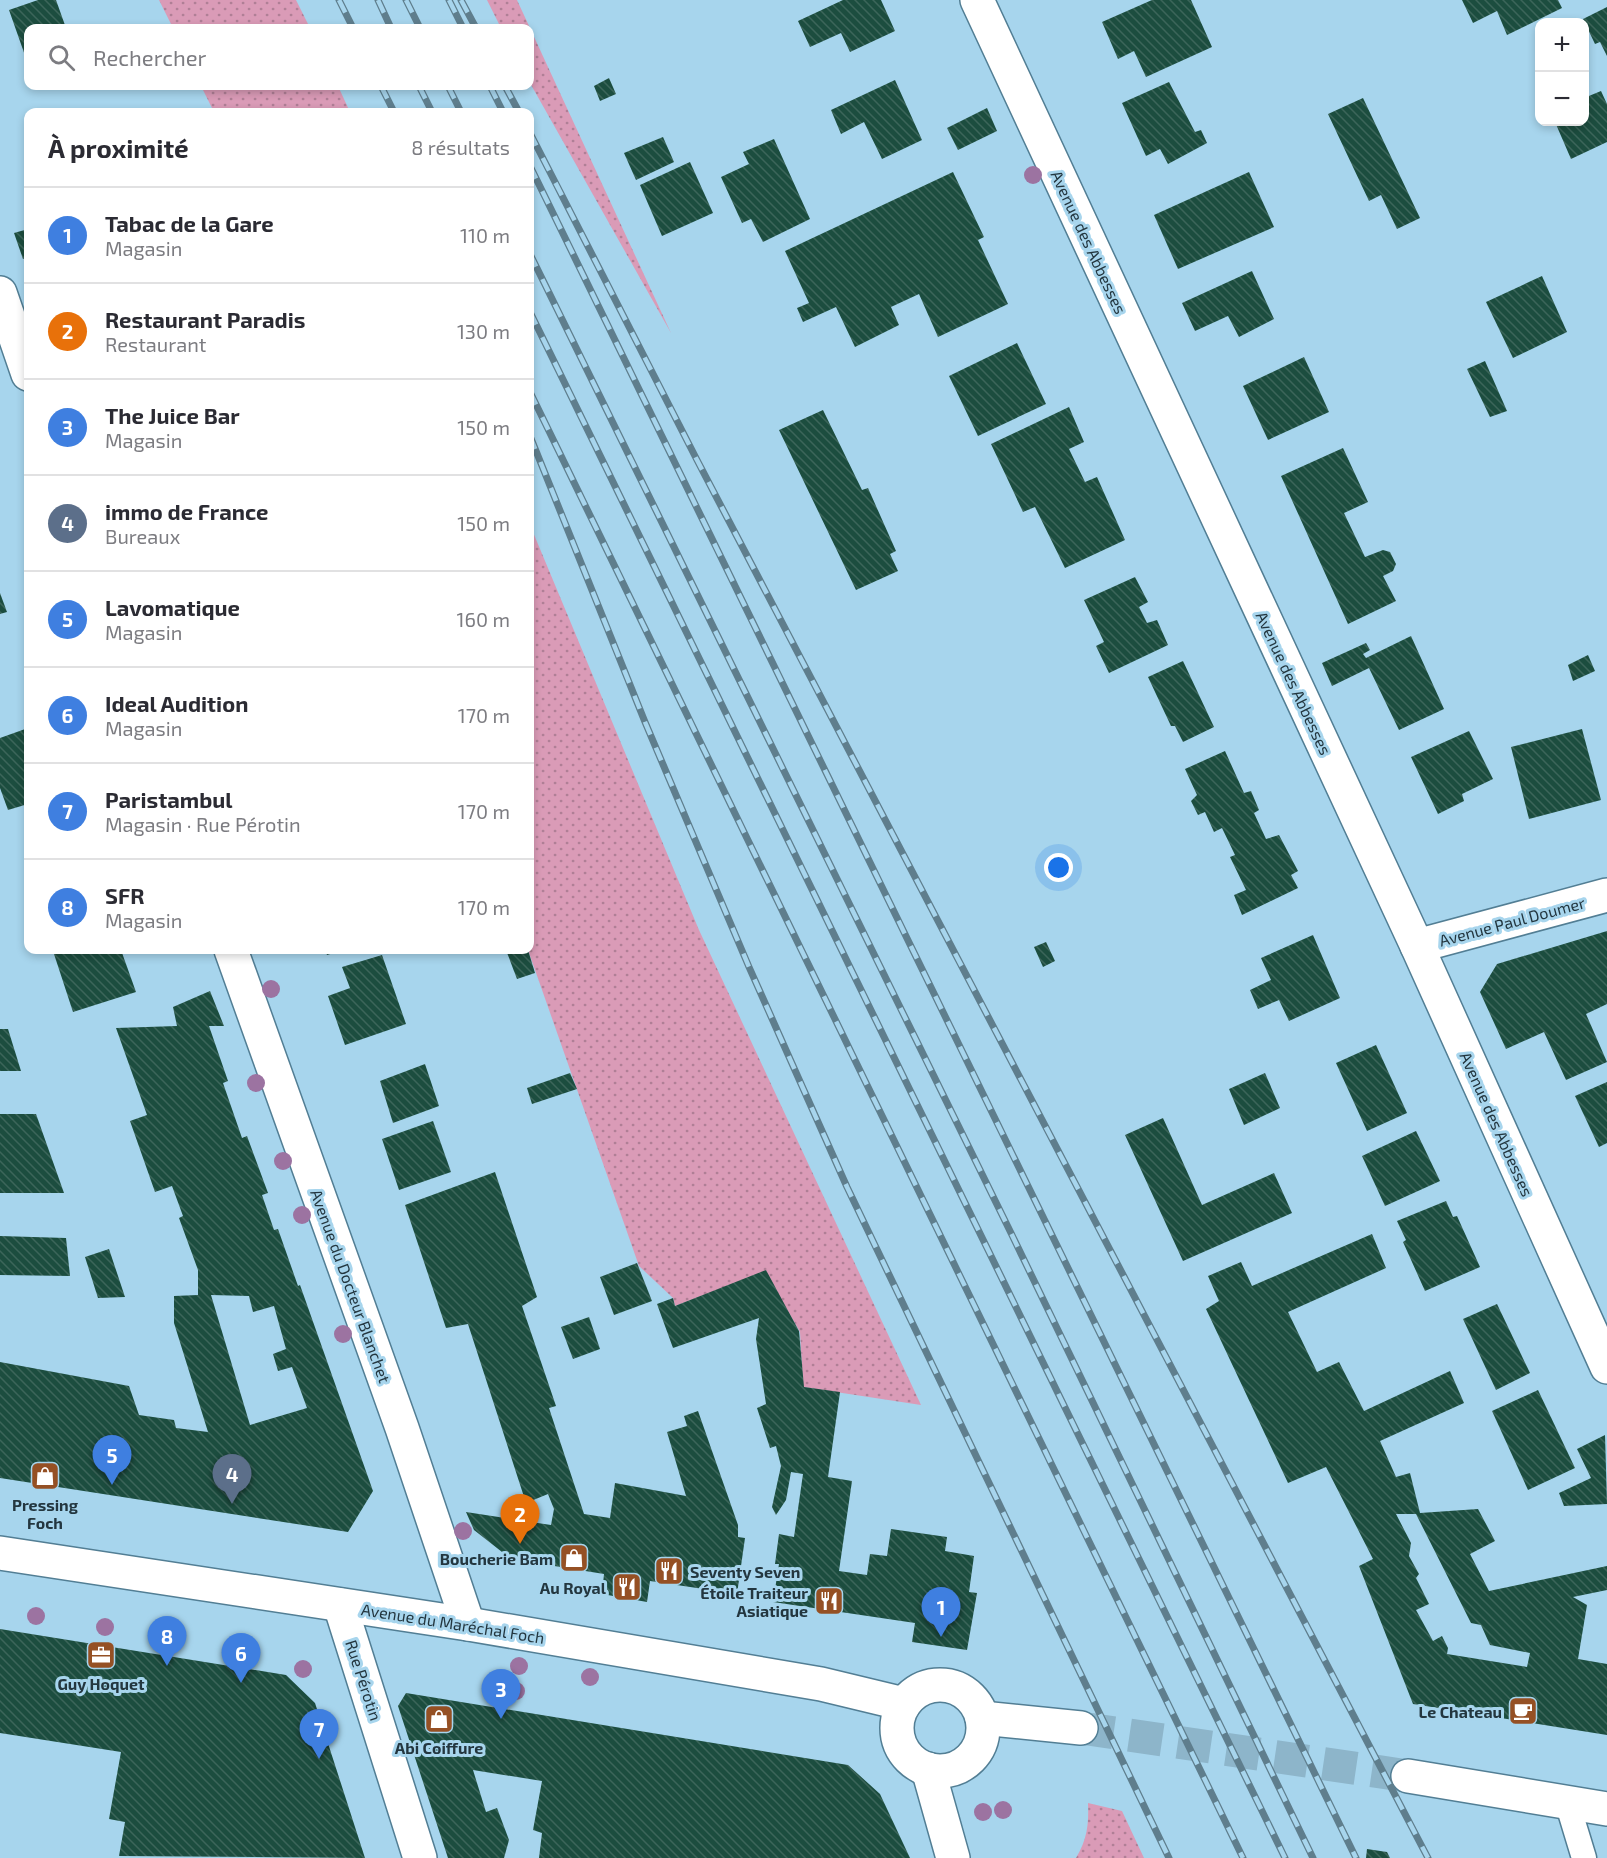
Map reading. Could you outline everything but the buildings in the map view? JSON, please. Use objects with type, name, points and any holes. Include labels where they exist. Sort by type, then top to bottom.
[{"type":"street","name":"Avenue des Abbesses","points":[[977,0],[1417,946],[1607,1367]]},
{"type":"street","points":[[0,293],[24,362]]},
{"type":"street","name":"Avenue Paul Doumer","points":[[1417,946],[1607,895]]},
{"type":"street","name":"Avenue du Docteur Blanchet","points":[[232,954],[402,1428],[468,1624]]},
{"type":"street","name":"Avenue du Maréchal Foch","points":[[0,1553],[468,1624],[820,1684],[904,1704]]},
{"type":"street","name":"Rue Pérotin","points":[[340,1605],[420,1858]]},
{"type":"street","points":[[941,1684],[955,1687],[968,1694],[977,1705],[982,1718],[981,1740],[970,1760],[958,1768],[943,1771],[928,1769],[906,1755],[899,1743],[898,1717],[904,1704],[914,1693],[926,1687],[941,1684]]},
{"type":"street","points":[[982,1718],[1081,1728]]},
{"type":"street","points":[[928,1769],[953,1858]]},
{"type":"street","points":[[1408,1776],[1607,1809]]},
{"type":"lane","points":[[1566,1802],[1584,1858]]},
{"type":"shaded area","points":[[159,0],[296,0],[308,24],[171,24]]},
{"type":"shaded area","points":[[487,0],[517,0],[528,24],[499,24]]},
{"type":"shaded area","points":[[534,37],[671,333],[534,90]]},
{"type":"shaded area","points":[[203,90],[340,90],[348,108],[212,108]]},
{"type":"shaded area","points":[[534,535],[699,930],[921,1405],[803,1387],[800,1332],[765,1272],[675,1306],[673,1298],[639,1266],[529,954],[534,954]]},
{"type":"shaded area","points":[[1088,1803],[1122,1811],[1144,1858],[1076,1858],[1083,1845],[1086,1832]]},
{"type":"tunnel","points":[[1081,1728],[1408,1776]]},
{"type":"railway","points":[[339,0],[351,24]]},
{"type":"railway","points":[[378,0],[389,24]]},
{"type":"railway","points":[[406,0],[418,24]]},
{"type":"railway","points":[[449,0],[461,24]]},
{"type":"railway","points":[[461,0],[474,24]]},
{"type":"railway","points":[[383,90],[392,108]]},
{"type":"railway","points":[[421,90],[430,108]]},
{"type":"railway","points":[[450,90],[459,108]]},
{"type":"railway","points":[[492,90],[501,108]]},
{"type":"railway","points":[[507,90],[517,108]]},
{"type":"railway","points":[[534,141],[697,460],[1428,1858]]},
{"type":"railway","points":[[534,174],[1356,1858]]},
{"type":"railway","points":[[534,262],[1011,1233],[1313,1858]]},
{"type":"railway","points":[[534,320],[1285,1858]]},
{"type":"railway","points":[[534,400],[1243,1858]]},
{"type":"railway","points":[[534,446],[645,722],[749,967],[847,1187],[1169,1858]]},
{"type":"place","name":"Pressing Foch","points":[[45,1476]]},
{"type":"place","name":"Lavomatique","points":[[112,1485]]},
{"type":"place","name":"immo de France","points":[[232,1504]]},
{"type":"place","name":"Restaurant Paradis","points":[[520,1544]]},
{"type":"place","name":"Boucherie Bam","points":[[574,1558]]},
{"type":"place","name":"Seventy Seven","points":[[669,1571]]},
{"type":"place","name":"Au Royal","points":[[627,1587]]},
{"type":"place","name":"Étoile Traiteur Asiatique","points":[[829,1601]]},
{"type":"place","name":"Tabac de la Gare","points":[[941,1637]]},
{"type":"place","name":"Guy Hoquet","points":[[101,1655]]},
{"type":"place","name":"SFR","points":[[167,1666]]},
{"type":"place","name":"Ideal Audition","points":[[241,1683]]},
{"type":"place","name":"Le Chateau","points":[[1523,1711]]},
{"type":"place","name":"Abi Coiffure","points":[[439,1719]]},
{"type":"place","name":"The Juice Bar","points":[[501,1719]]},
{"type":"place","name":"Paristambul","points":[[319,1759]]}]
